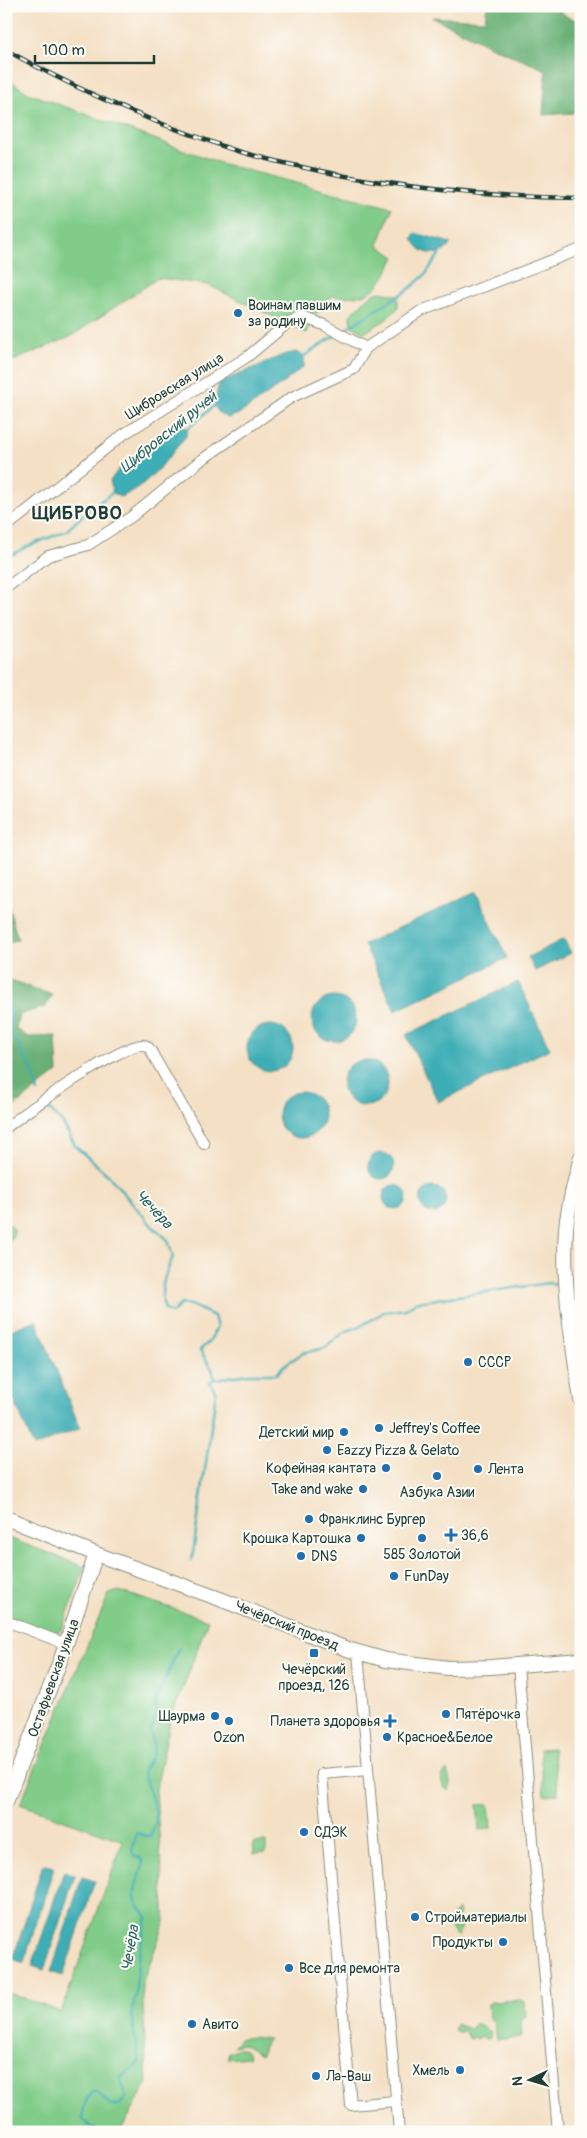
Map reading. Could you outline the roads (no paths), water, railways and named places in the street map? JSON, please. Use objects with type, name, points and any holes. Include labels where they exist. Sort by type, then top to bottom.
[{"type":"main road","points":[[581,1157],[566,1227],[565,1261],[566,1292],[581,1400]]},
{"type":"main road","name":"Чечёрский проезд","points":[[6,1518],[96,1554],[358,1652],[386,1660],[448,1668],[581,1660]]},
{"type":"main road","name":"Остафьевская улица","points":[[6,1802],[66,1644],[96,1554]]},
{"type":"street","points":[[6,588],[48,556],[88,545],[130,516],[200,461],[292,397],[354,369],[366,348],[421,311],[581,248]]},
{"type":"street","name":"Щибровская улица","points":[[6,527],[124,434],[246,357],[289,322],[302,317],[366,348]]},
{"type":"street","points":[[6,1128],[41,1101],[83,1074],[132,1046],[142,1044],[148,1047],[204,1144]]},
{"type":"street","points":[[6,1621],[66,1644]]},
{"type":"street","points":[[358,1652],[399,2132]]},
{"type":"street","points":[[518,1665],[558,2132]]},
{"type":"street","points":[[368,1770],[322,1774],[351,2105],[396,2101]]},
{"type":"water","points":[[415,233],[451,243],[439,253],[427,253],[420,249],[412,239]]},
{"type":"water","points":[[296,352],[304,356],[304,366],[282,384],[237,415],[228,418],[219,413],[214,405],[219,383],[283,355]]},
{"type":"water","points":[[180,426],[188,428],[186,436],[173,453],[147,480],[120,497],[113,493],[110,481],[118,470]]},
{"type":"water","points":[[476,892],[507,958],[395,1011],[364,944]]},
{"type":"water","points":[[564,939],[571,953],[535,971],[528,957]]},
{"type":"water","points":[[518,982],[550,1049],[438,1102],[406,1035]]},
{"type":"water","points":[[338,997],[350,1003],[355,1010],[355,1028],[350,1035],[343,1040],[330,1041],[322,1038],[315,1031],[312,1015],[315,1007],[322,1000]]},
{"type":"water","points":[[265,1025],[275,1025],[289,1035],[293,1048],[289,1061],[283,1067],[275,1071],[265,1071],[251,1061],[247,1053],[247,1043],[257,1029]]},
{"type":"water","points":[[370,1060],[382,1066],[387,1074],[387,1092],[382,1100],[374,1105],[360,1106],[348,1100],[343,1092],[342,1078],[348,1066],[356,1061]]},
{"type":"water","points":[[296,1092],[306,1092],[320,1102],[324,1115],[320,1128],[314,1134],[306,1138],[296,1138],[282,1128],[278,1120],[278,1110],[288,1096]]},
{"type":"water","points":[[381,1153],[390,1157],[394,1166],[390,1175],[381,1179],[372,1175],[368,1166],[372,1157]]},
{"type":"water","points":[[395,1185],[404,1188],[407,1197],[404,1206],[395,1209],[386,1206],[383,1197],[386,1188]]},
{"type":"water","points":[[433,1187],[442,1191],[446,1200],[442,1209],[433,1213],[424,1209],[420,1200],[424,1191]]},
{"type":"water","points":[[36,1320],[80,1428],[34,1447],[6,1381],[6,1332]]},
{"type":"water","points":[[43,1864],[54,1867],[24,1963],[13,1959]]},
{"type":"water","points":[[64,1871],[75,1875],[44,1970],[32,1966]]},
{"type":"water","points":[[82,1877],[95,1881],[63,1976],[51,1972]]},
{"type":"waterway","name":"Щибровский ручей","points":[[341,332],[409,289],[425,275],[440,253]]},
{"type":"waterway","name":"Щибровский ручей","points":[[301,358],[336,335]]},
{"type":"waterway","name":"Щибровский ручей","points":[[187,429],[217,403]]},
{"type":"waterway","name":"Щибровский ручей","points":[[6,558],[28,546],[66,531],[91,508],[115,491]]},
{"type":"waterway","name":"Чечёра","points":[[6,1000],[12,1013],[10,1031],[33,1072],[38,1092]]},
{"type":"waterway","name":"Чечёра","points":[[47,1107],[62,1122],[76,1147],[108,1175],[152,1226],[168,1240],[173,1257],[162,1289],[165,1310],[172,1313],[181,1304],[191,1305],[214,1316],[217,1327],[209,1342],[200,1350],[212,1369],[215,1379]]},
{"type":"waterway","points":[[215,1379],[249,1374],[277,1374],[283,1366],[303,1353],[325,1348],[346,1331],[361,1326],[384,1312],[406,1309],[416,1302],[549,1283],[562,1284]]},
{"type":"waterway","points":[[572,1286],[581,1287]]},
{"type":"waterway","name":"Чечёра","points":[[192,1560],[216,1393],[210,1382],[215,1379]]},
{"type":"waterway","name":"Чечёра","points":[[101,2132],[89,2126],[83,2119],[87,2099],[92,2092],[97,2092],[108,2103],[118,2106],[126,2096],[120,2078],[139,2062],[131,2014],[136,1995],[138,1958],[147,1917],[137,1903],[135,1895],[143,1862],[140,1857],[134,1856],[132,1851],[136,1834],[150,1836],[156,1820],[143,1770],[152,1756],[154,1747],[150,1732],[155,1720],[156,1700],[179,1648]]},
{"type":"railway","points":[[6,50],[52,75],[146,118],[230,149],[283,163],[367,180],[452,191],[495,195],[581,198]]},
{"type":"place","name":"Воинам павшим за родину","points":[[238,313]]},
{"type":"place","name":"СССР","points":[[468,1362]]},
{"type":"place","name":"Jeffrey's Coffee","points":[[379,1428]]},
{"type":"place","name":"Детский мир","points":[[344,1432]]},
{"type":"place","name":"Eazzy Pizza & Gelato","points":[[327,1450]]},
{"type":"place","name":"Кофейная кантата","points":[[386,1468]]},
{"type":"place","name":"Лента","points":[[478,1469]]},
{"type":"place","name":"Азбука Азии","points":[[437,1476]]},
{"type":"place","name":"Take and wake","points":[[363,1489]]},
{"type":"place","name":"Франклинс Бургер","points":[[309,1519]]},
{"type":"place","name":"36,6","points":[[451,1535]]},
{"type":"place","name":"Крошка Картошка","points":[[361,1538]]},
{"type":"place","name":"585 Золотой","points":[[422,1538]]},
{"type":"place","name":"DNS","points":[[301,1556]]},
{"type":"place","name":"FunDay","points":[[394,1576]]},
{"type":"place","name":"Чечёрский проезд, 126","points":[[314,1653]]},
{"type":"place","name":"Пятёрочка","points":[[446,1714]]},
{"type":"place","name":"Шаурма","points":[[215,1716]]},
{"type":"place","name":"Ozon","points":[[229,1721]]},
{"type":"place","name":"Планета здоровья","points":[[390,1721]]},
{"type":"place","name":"Красное&Белое","points":[[387,1737]]},
{"type":"place","name":"СДЭК","points":[[304,1832]]},
{"type":"place","name":"Стройматериалы","points":[[415,1917]]},
{"type":"place","name":"Продукты","points":[[503,1942]]},
{"type":"place","name":"Все для ремонта","points":[[289,1968]]},
{"type":"place","name":"Авито","points":[[192,2024]]},
{"type":"place","name":"Хмель","points":[[460,2070]]},
{"type":"place","name":"Ла-Ваш","points":[[316,2076]]},
{"type":"district","name":"ЩИБРОВО","points":[[77,512]]}]
